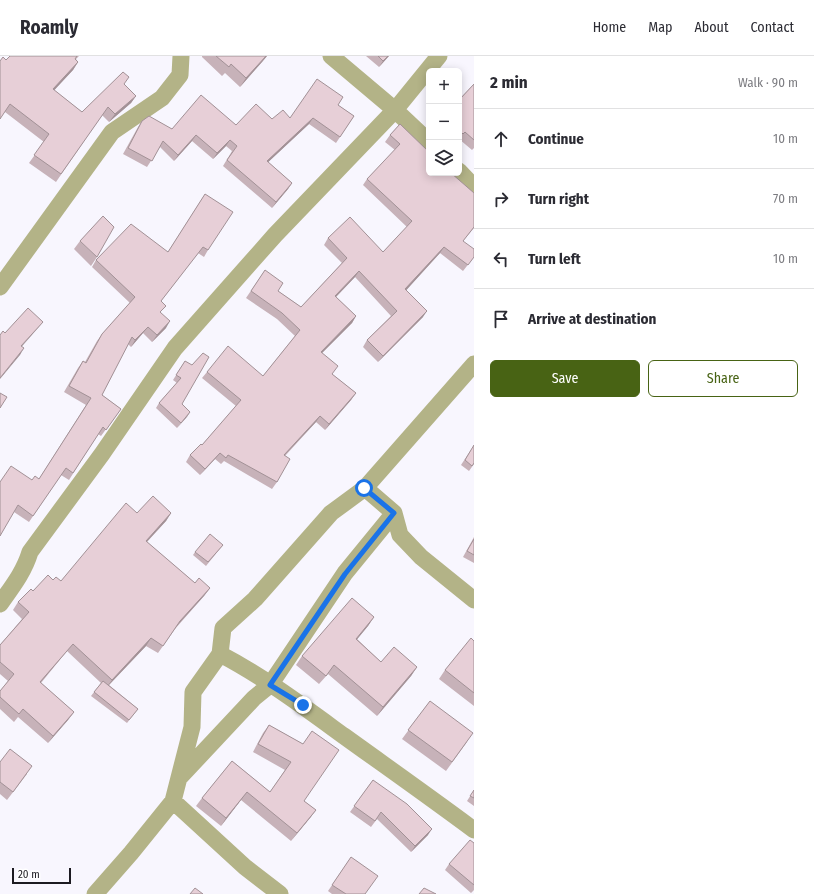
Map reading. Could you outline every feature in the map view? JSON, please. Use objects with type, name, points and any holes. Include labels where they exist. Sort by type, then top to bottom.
[{"type":"street","points":[[0,287],[112,132],[162,98],[180,75],[181,56]]},
{"type":"street","points":[[331,56],[395,110],[427,140]]},
{"type":"street","points":[[0,604],[26,566],[30,552],[102,454],[174,348],[275,235],[395,110],[439,56]]},
{"type":"street","points":[[462,174],[474,187]]},
{"type":"street","points":[[101,892],[173,801],[192,728],[192,692],[220,654],[223,628],[255,599],[330,513],[364,488],[469,383],[474,364]]},
{"type":"street","points":[[364,488],[394,513],[400,535],[421,557],[474,600]]},
{"type":"street","points":[[180,776],[254,698],[270,685],[345,574],[394,513]]},
{"type":"street","points":[[220,654],[253,672],[270,685],[303,705],[474,830]]},
{"type":"street","points":[[173,801],[245,867],[280,894]]},
{"type":"building","points":[[10,56],[77,56],[75,59],[78,62],[53,89],[82,112],[123,72],[129,77],[124,84],[136,96],[115,114],[108,107],[61,174],[34,155],[49,134],[10,104],[0,119],[0,61],[3,57],[6,60]]},
{"type":"building","points":[[216,56],[266,56],[246,78],[231,64],[229,67]]},
{"type":"building","points":[[378,56],[388,56],[383,61]]},
{"type":"building","points":[[317,79],[343,97],[338,105],[354,116],[340,137],[313,118],[267,161],[292,183],[276,202],[227,160],[237,146],[230,140],[217,153],[196,135],[178,155],[163,141],[152,161],[128,148],[142,121],[149,116],[172,129],[201,95],[236,125],[256,104],[272,119],[283,110],[290,118]]},
{"type":"building","points":[[474,84],[474,140],[465,132],[463,134],[462,133],[462,97]]},
{"type":"building","points":[[400,124],[426,149],[426,176],[454,176],[474,193],[474,227],[463,241],[474,249],[474,257],[468,265],[444,247],[405,289],[427,311],[383,356],[367,340],[397,311],[359,271],[335,296],[356,316],[321,352],[338,366],[332,374],[356,393],[329,424],[320,416],[284,455],[290,459],[277,482],[228,455],[226,458],[220,453],[205,469],[190,455],[201,444],[202,445],[241,400],[207,372],[228,346],[263,376],[300,330],[282,313],[251,291],[265,270],[283,283],[278,291],[301,307],[347,258],[328,238],[350,217],[383,252],[412,221],[367,179],[400,144],[390,135]]},
{"type":"building","points":[[205,194],[233,212],[208,250],[203,247],[161,301],[166,306],[160,312],[170,321],[157,335],[148,327],[135,340],[132,337],[102,395],[121,409],[106,430],[103,427],[73,473],[66,468],[33,516],[18,505],[0,536],[0,482],[11,466],[32,480],[35,476],[39,479],[91,398],[69,386],[83,361],[86,363],[102,334],[135,297],[96,260],[131,224],[168,252]]},
{"type":"building","points":[[103,216],[114,227],[97,257],[80,241]]},
{"type":"building","points":[[28,308],[43,322],[21,346],[24,348],[0,378],[0,335],[3,331],[5,333]]},
{"type":"building","points":[[203,353],[209,357],[182,404],[190,412],[181,423],[159,403],[181,378],[176,375],[185,361],[192,365]]},
{"type":"building","points":[[0,393],[7,397],[0,408]]},
{"type":"building","points":[[474,445],[474,463],[472,466],[465,460]]},
{"type":"building","points":[[153,496],[171,513],[146,541],[195,583],[199,578],[210,588],[180,621],[163,646],[151,638],[112,680],[73,644],[40,682],[74,712],[53,736],[23,709],[19,714],[0,697],[0,691],[14,674],[0,662],[0,645],[29,612],[18,602],[31,589],[33,591],[48,575],[53,580],[56,577],[61,581],[126,503],[137,513]]},
{"type":"building","points":[[210,534],[223,545],[208,562],[195,552]]},
{"type":"building","points":[[474,539],[474,555],[467,551]]},
{"type":"building","points":[[352,598],[374,617],[356,639],[381,662],[394,647],[417,667],[383,707],[334,665],[326,676],[302,656]]},
{"type":"building","points":[[471,638],[474,641],[474,693],[445,670]]},
{"type":"building","points":[[103,681],[138,709],[129,720],[94,692]]},
{"type":"building","points":[[430,701],[473,733],[452,762],[408,730]]},
{"type":"building","points":[[269,725],[303,744],[312,731],[339,750],[304,801],[316,810],[297,833],[247,792],[226,818],[202,798],[232,761],[270,792],[291,762],[258,744]]},
{"type":"building","points":[[10,749],[32,766],[13,792],[0,782],[0,762]]},
{"type":"building","points":[[373,780],[407,804],[432,829],[415,846],[381,812],[375,821],[354,806]]},
{"type":"building","points":[[474,790],[474,798],[470,796]]},
{"type":"building","points":[[470,840],[474,843],[474,885],[449,864]]},
{"type":"building","points":[[351,857],[378,876],[365,894],[346,894],[332,885]]},
{"type":"building","points":[[195,888],[203,894],[190,894]]},
{"type":"building","points":[[424,888],[436,894],[419,894]]},
{"type":"route","points":[[303,705],[270,685],[289,654],[345,574],[394,513],[364,488]]}]
